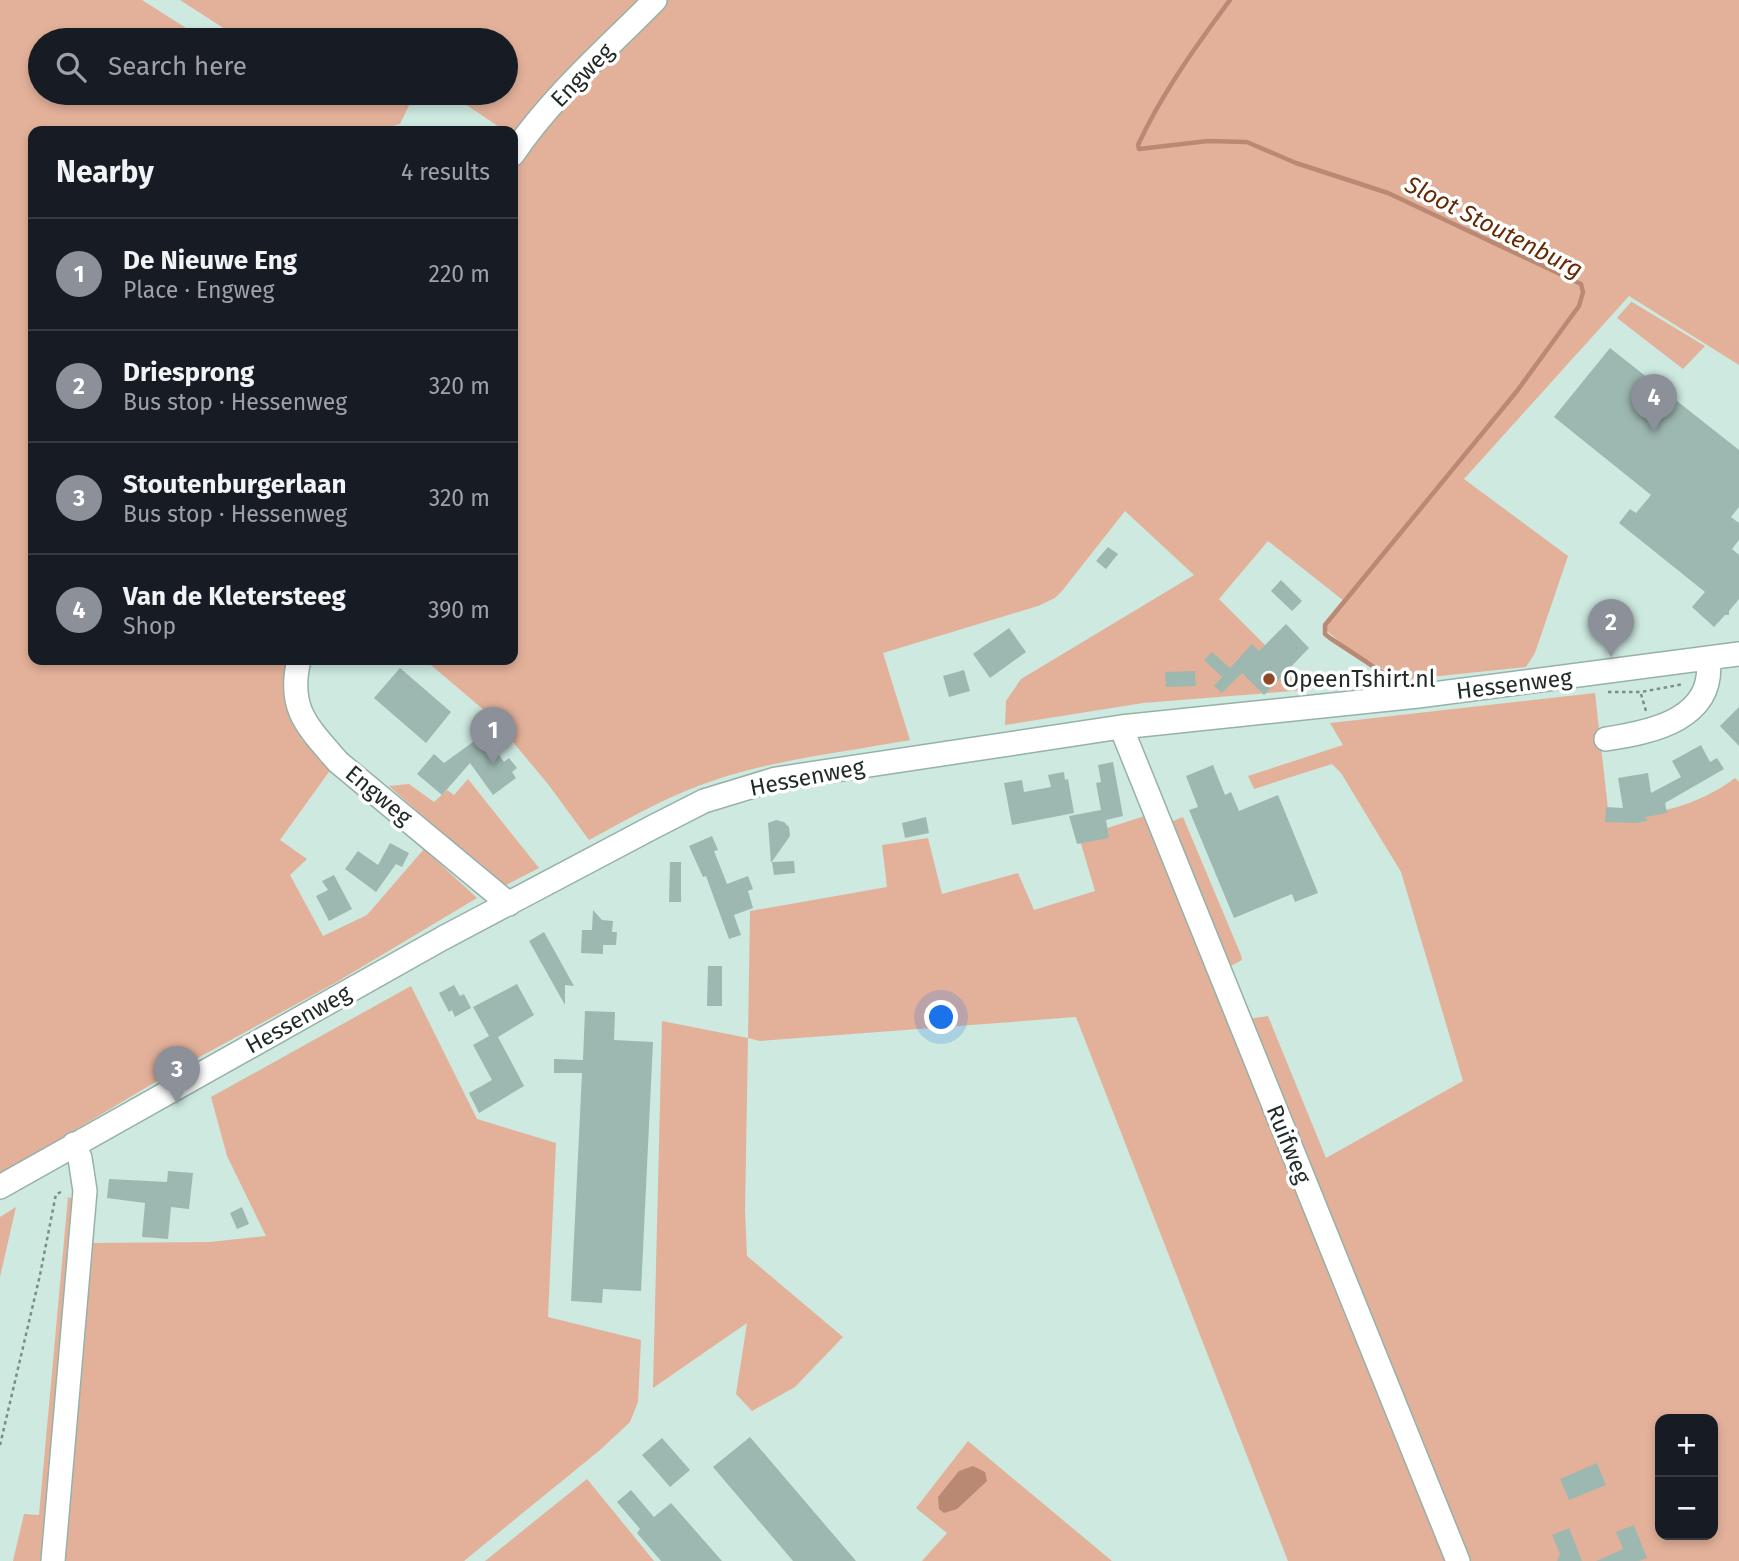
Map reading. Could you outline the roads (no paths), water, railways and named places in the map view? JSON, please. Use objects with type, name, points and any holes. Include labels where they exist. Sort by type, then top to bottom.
[{"type":"street","name":"Engweg","points":[[518,146],[564,92],[655,0]]},
{"type":"street","name":"Hessenweg","points":[[0,1187],[443,937],[704,801],[776,779],[1121,727],[1418,696],[1739,654]]},
{"type":"street","points":[[1606,738],[1661,728],[1691,709],[1700,699],[1710,675],[1708,659]]},
{"type":"street","name":"Engweg","points":[[298,665],[294,679],[297,707],[314,734],[338,762],[509,904]]},
{"type":"street","name":"Ruifweg","points":[[1121,727],[1458,1561]]},
{"type":"street","points":[[53,1561],[85,1191],[80,1158],[74,1144]]},
{"type":"waterway","name":"Sloot Stoutenburg","points":[[1230,0],[1169,88],[1147,126],[1138,145],[1139,149],[1208,141],[1247,142],[1296,163],[1388,193],[1581,284],[1583,292],[1579,306],[1517,391],[1325,625],[1325,634],[1330,638],[1397,682]]},
{"type":"place","name":"Van de Kletersteeg","points":[[1654,432]]},
{"type":"place","name":"Driesprong","points":[[1611,657]]},
{"type":"place","name":"OpeenTshirt.nl","points":[[1269,679]]},
{"type":"place","name":"De Nieuwe Eng","points":[[493,765]]},
{"type":"place","name":"Stoutenburgerlaan","points":[[177,1104]]}]
